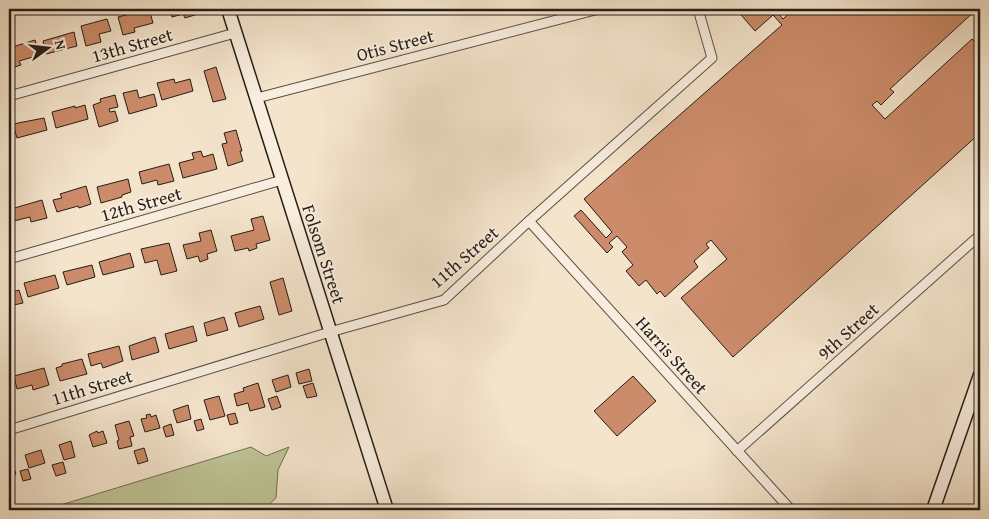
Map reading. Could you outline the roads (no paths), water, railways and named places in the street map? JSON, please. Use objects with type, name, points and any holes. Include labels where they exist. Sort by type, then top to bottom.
[{"type":"street","name":"Folsom Street","points":[[228,9],[386,510]]},
{"type":"street","name":"Otis Street","points":[[257,98],[599,9]]},
{"type":"street","name":"11th Street","points":[[9,430],[330,332],[444,300],[712,58],[698,9]]},
{"type":"street","name":"13th Street","points":[[9,96],[235,33]]},
{"type":"street","name":"12th Street","points":[[9,259],[282,180]]},
{"type":"street","name":"Harris Street","points":[[530,221],[791,510]]},
{"type":"street","name":"9th Street","points":[[737,451],[980,235]]},
{"type":"street","points":[[932,510],[980,375]]}]
